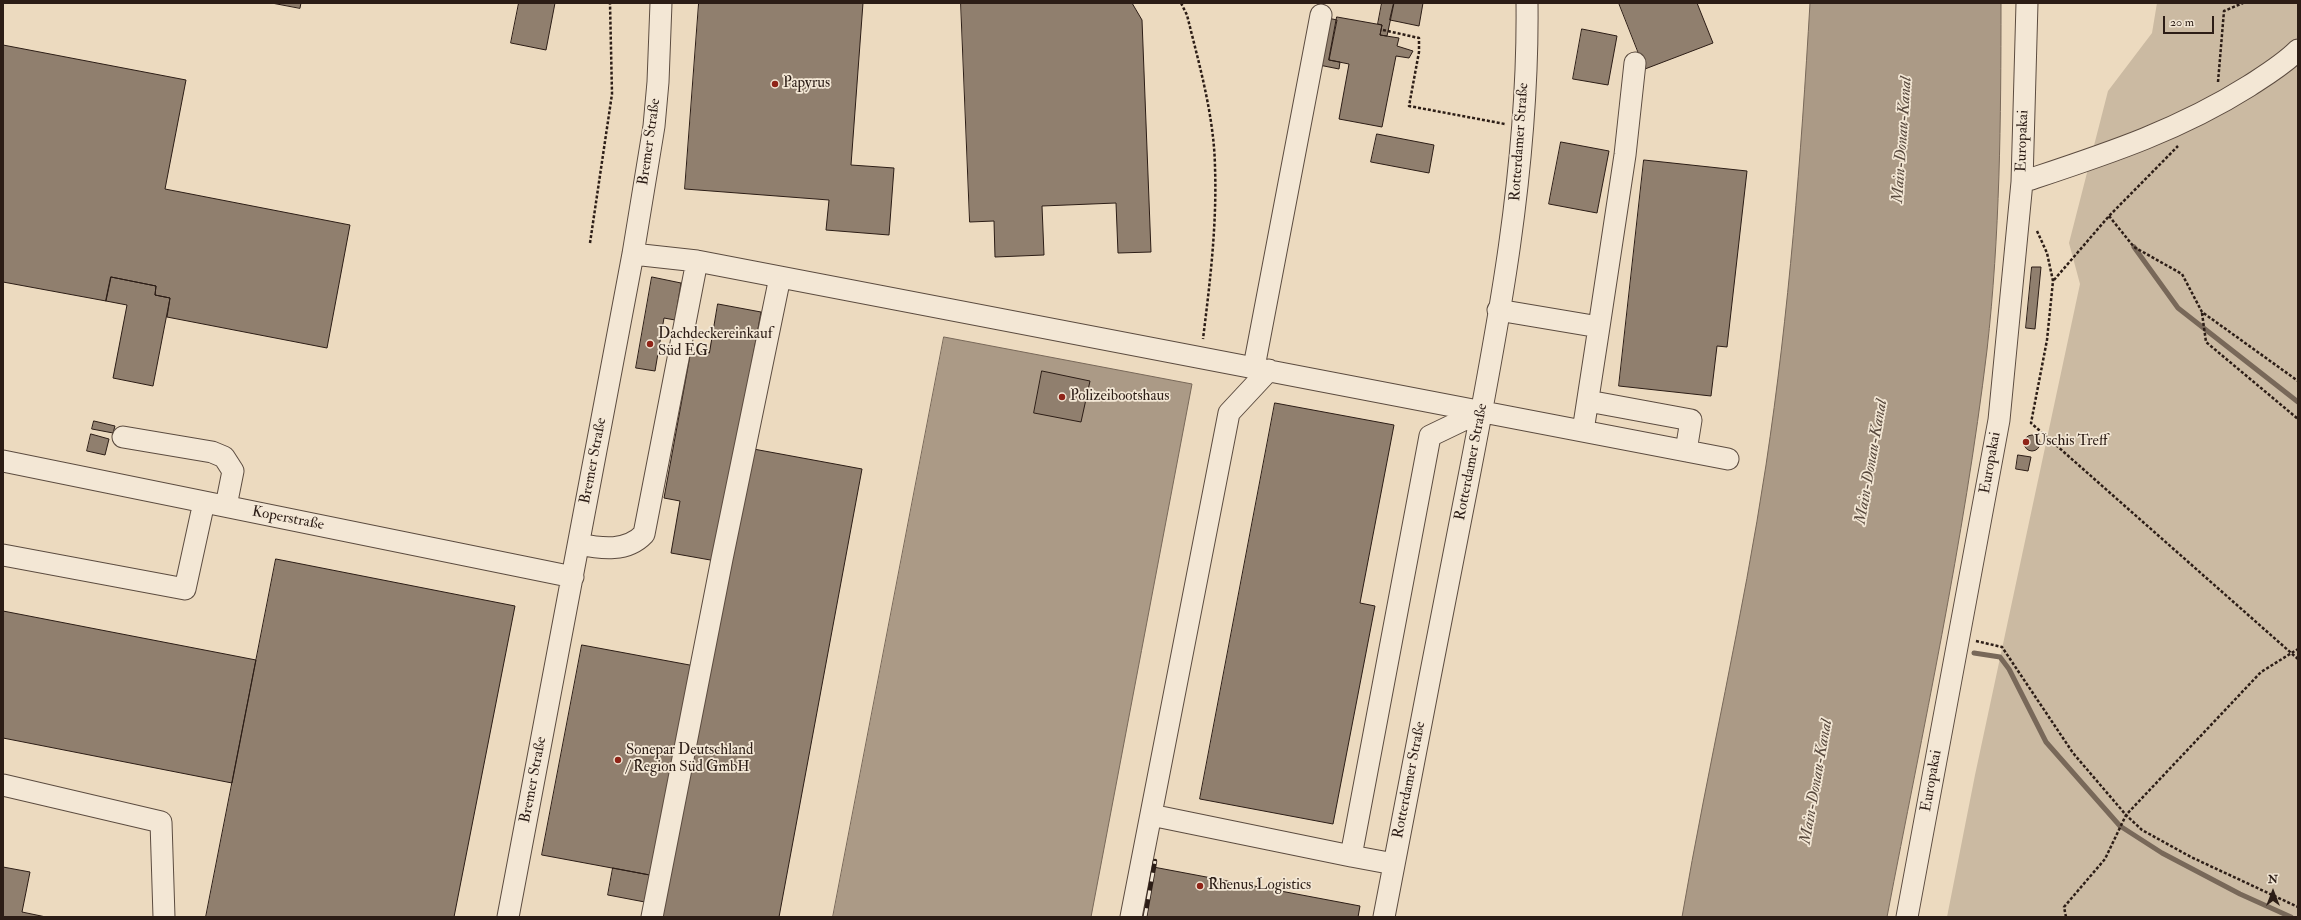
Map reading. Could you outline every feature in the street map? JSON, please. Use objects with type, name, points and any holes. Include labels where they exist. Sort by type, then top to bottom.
[{"type":"street","name":"Bremer Straße","points":[[508,917],[633,254],[654,126],[658,82],[661,3]]},
{"type":"street","name":"Rotterdamer Straße","points":[[1384,917],[1482,411],[1518,191],[1527,39],[1527,3]]},
{"type":"street","name":"Europakai","points":[[1907,917],[1999,420],[2022,182],[2028,3]]},
{"type":"street","points":[[1131,917],[1229,413],[1262,369],[1321,15]]},
{"type":"street","points":[[2022,182],[2138,143],[2216,106],[2284,63],[2298,50]]},
{"type":"street","points":[[1584,431],[1625,155],[1635,63]]},
{"type":"street","points":[[633,254],[697,261],[1728,459]]},
{"type":"street","points":[[579,544],[601,549],[622,547],[636,542],[644,534],[697,261]]},
{"type":"street","points":[[652,917],[726,536],[780,277]]},
{"type":"street","points":[[1498,310],[1599,327]]},
{"type":"street","points":[[1588,401],[1691,420],[1686,451]]},
{"type":"street","points":[[1352,856],[1430,436],[1482,411]]},
{"type":"street","points":[[123,437],[212,452],[224,458],[233,471],[226,506]]},
{"type":"street","name":"Koperstraße","points":[[3,461],[573,577]]},
{"type":"street","points":[[3,555],[185,589],[204,502]]},
{"type":"street","points":[[3,785],[162,822],[164,917]]},
{"type":"street","points":[[1151,815],[1394,864]]},
{"type":"path","points":[[590,244],[612,94],[610,3]]},
{"type":"path","points":[[1181,3],[1187,14],[1206,91],[1215,166],[1214,248],[1200,357]]},
{"type":"path","points":[[2216,106],[2224,12],[2243,3]]},
{"type":"path","points":[[1383,30],[1419,38],[1419,52],[1409,106],[1522,127]]},
{"type":"path","points":[[2054,281],[2109,216],[2178,145]]},
{"type":"path","points":[[2019,214],[2035,226],[2047,253],[2054,281],[2047,340],[2030,423],[2298,658]]},
{"type":"path","points":[[2109,216],[2134,247],[2182,274],[2202,312],[2206,342],[2298,419]]},
{"type":"path","points":[[2202,312],[2298,381]]},
{"type":"path","points":[[1959,637],[2002,647],[2073,753],[2126,815],[2142,830],[2192,857],[2298,906]]},
{"type":"path","points":[[2066,917],[2064,908],[2105,858],[2126,815],[2261,672],[2298,649]]},
{"type":"shaded area","points":[[2157,3],[2298,3],[2298,917],[1947,917],[1975,775],[2080,284],[2069,243],[2108,91],[2152,33]]},
{"type":"water","name":"Main-Donau-Kanal","points":[[1810,3],[2001,3],[1999,177],[1995,264],[1987,350],[1978,421],[1942,635],[1887,917],[1682,917],[1747,579],[1774,408],[1788,292],[1803,119]]},
{"type":"water","points":[[944,337],[1192,384],[1091,917],[833,917]]},
{"type":"building","points":[[272,3],[301,3],[300,8]]},
{"type":"building","points":[[519,3],[555,3],[546,50],[511,43]]},
{"type":"building","name":"Papyrus","points":[[699,3],[863,3],[851,165],[894,168],[889,235],[826,230],[829,200],[685,189]]},
{"type":"building","points":[[961,3],[1132,3],[1142,20],[1151,252],[1118,253],[1116,203],[1042,206],[1044,255],[995,257],[994,221],[970,222]]},
{"type":"building","points":[[1382,3],[1394,3],[1387,36],[1380,35],[1382,25],[1378,24]]},
{"type":"building","points":[[1394,3],[1423,3],[1419,26],[1390,20]]},
{"type":"building","points":[[1619,3],[1697,3],[1713,43],[1645,69]]},
{"type":"building","points":[[1337,17],[1382,25],[1380,35],[1399,38],[1397,46],[1413,51],[1409,58],[1396,56],[1382,127],[1339,119],[1349,64],[1329,60]]},
{"type":"building","points":[[1328,18],[1337,20],[1329,60],[1340,62],[1339,69],[1319,65]]},
{"type":"building","points":[[1582,29],[1617,36],[1608,85],[1573,79]]},
{"type":"building","points":[[3,45],[186,80],[165,189],[350,225],[327,348],[167,317],[170,298],[155,295],[156,286],[111,277],[106,301],[3,282]]},
{"type":"building","points":[[1377,134],[1434,145],[1429,173],[1371,162]]},
{"type":"building","points":[[1561,142],[1609,151],[1597,213],[1549,204]]},
{"type":"building","points":[[1644,160],[1747,171],[1727,347],[1717,346],[1711,396],[1619,386]]},
{"type":"building","points":[[2032,267],[2041,267],[2035,329],[2026,328]]},
{"type":"building","points":[[111,277],[156,286],[155,295],[170,298],[153,386],[113,378],[127,305],[106,301]]},
{"type":"building","name":"Dachdeckereinkauf Süd EG","points":[[652,277],[681,283],[675,320],[664,318],[655,371],[636,368]]},
{"type":"building","points":[[718,304],[761,312],[716,561],[671,553],[680,501],[664,498],[691,350],[709,353]]},
{"type":"building","name":"Polizeibootshaus","points":[[1042,371],[1090,381],[1081,422],[1034,413]]},
{"type":"building","points":[[1275,403],[1394,425],[1360,603],[1375,606],[1333,824],[1200,799]]},
{"type":"building","points":[[94,421],[115,426],[113,433],[92,429]]},
{"type":"building","points":[[91,434],[109,439],[105,455],[87,451]]},
{"type":"building","points":[[2032,435],[2038,437],[2040,443],[2038,449],[2032,451],[2026,449],[2024,443],[2026,437]]},
{"type":"building","points":[[748,448],[862,469],[779,917],[661,917]]},
{"type":"building","points":[[2018,455],[2031,457],[2028,471],[2016,469]]},
{"type":"building","points":[[276,559],[515,606],[454,917],[206,917]]},
{"type":"building","points":[[3,611],[256,660],[232,783],[3,738]]},
{"type":"building","name":"Sonepar Deutschland / Region Süd GmbH","points":[[582,645],[695,666],[655,876],[542,855]]},
{"type":"building","name":"Rhenus Logistics","points":[[1148,866],[1360,906],[1358,917],[1139,917]]},
{"type":"building","points":[[3,867],[30,872],[22,912],[46,917],[3,917]]},
{"type":"building","points":[[613,868],[655,876],[650,903],[608,895]]},
{"type":"waterway","points":[[2134,247],[2178,308],[2298,402]]},
{"type":"waterway","points":[[1974,653],[2000,657],[2009,669],[2046,742],[2120,826],[2162,853],[2240,894],[2291,917]]},
{"type":"railway","points":[[1145,917],[1155,861]]},
{"type":"place","name":"Papyrus","points":[[775,84]]},
{"type":"place","name":"Dachdeckereinkauf Süd EG","points":[[650,344]]},
{"type":"place","name":"Polizeibootshaus","points":[[1062,397]]},
{"type":"place","name":"Uschis Treff","points":[[2026,442]]},
{"type":"place","name":"Sonepar Deutschland / Region Süd GmbH","points":[[618,760]]},
{"type":"place","name":"Rhenus Logistics","points":[[1200,886]]}]
